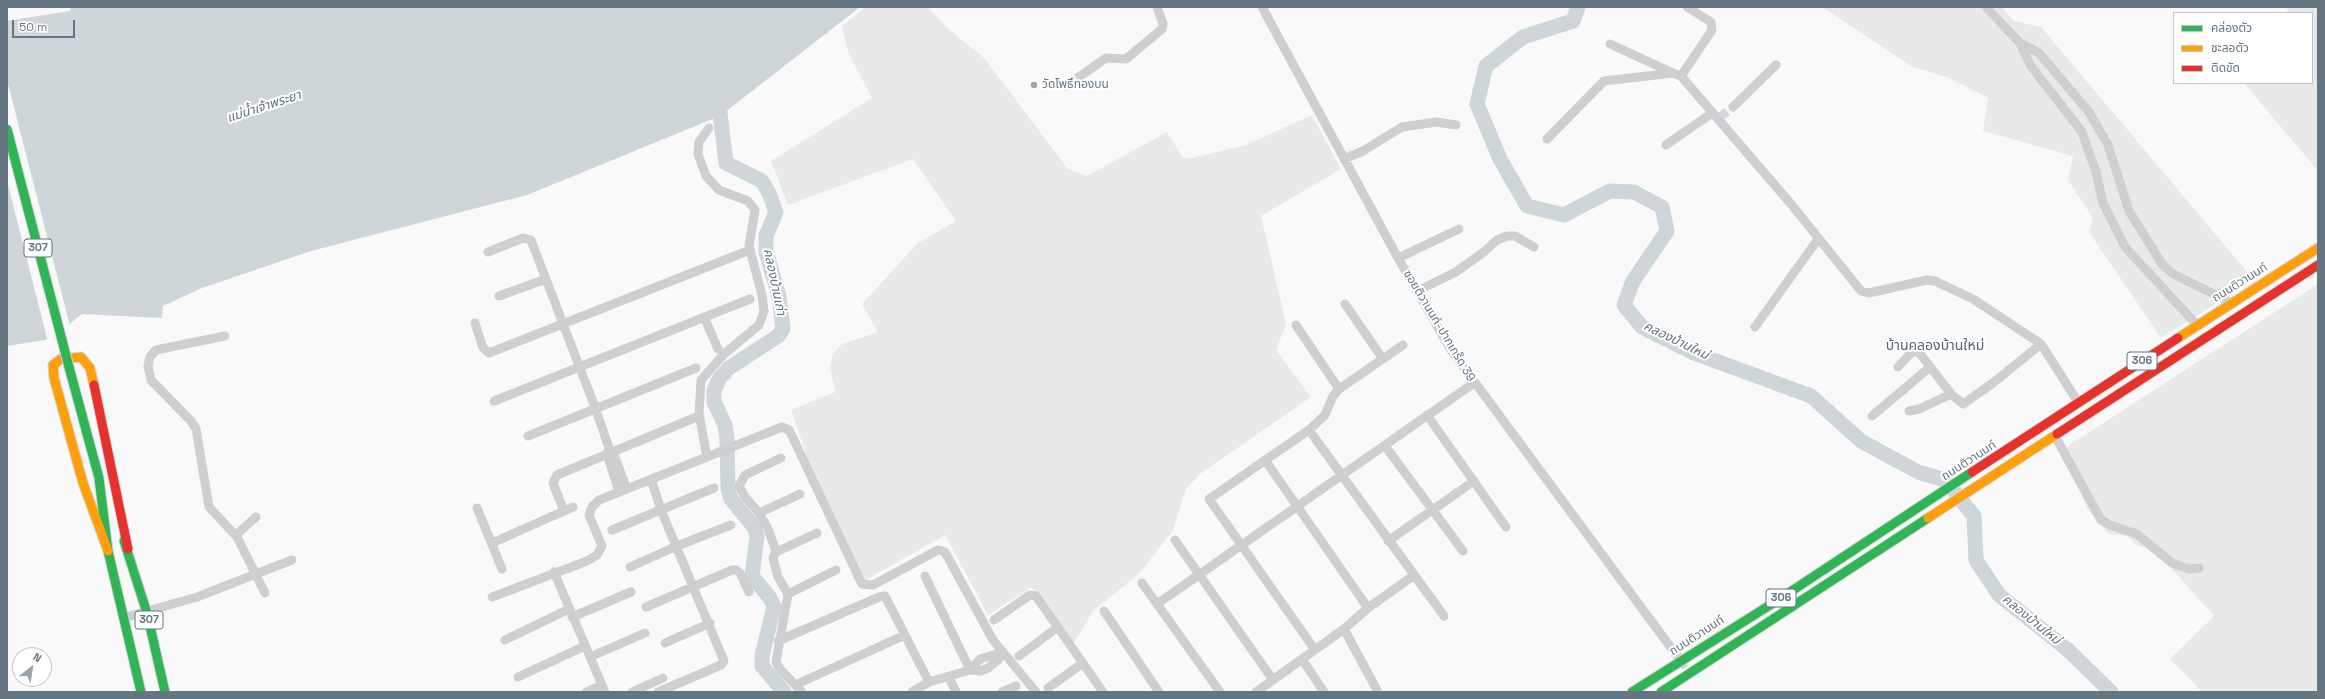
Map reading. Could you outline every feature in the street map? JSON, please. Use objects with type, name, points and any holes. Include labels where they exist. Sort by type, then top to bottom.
[{"type":"main road","name":"307","points":[[7,129],[99,478],[128,549],[147,613],[165,692]]},
{"type":"main road","name":"ถนนติวานนท์","points":[[1632,692],[1778,600],[2078,402],[2318,248]]},
{"type":"main road","name":"306","points":[[1661,692],[2318,265]]},
{"type":"main road","points":[[108,551],[83,483],[54,378],[53,365],[61,359],[81,357],[90,368],[128,549]]},
{"type":"main road","name":"307","points":[[99,478],[108,551],[141,692]]},
{"type":"street","points":[[1066,86],[1106,58],[1126,59],[1162,29],[1163,24],[1158,7]]},
{"type":"street","name":"ซอยติวานนท์-ปากเกร็ด 39","points":[[1262,7],[1398,258],[1452,350],[1474,382],[1690,674]]},
{"type":"street","points":[[1547,139],[1604,81],[1677,74],[1712,30],[1711,22],[1686,7]]},
{"type":"street","points":[[1986,7],[2020,43],[2039,53],[2097,124],[2108,145],[2129,211],[2162,264],[2173,274],[2232,303]]},
{"type":"street","points":[[2020,43],[2030,65],[2082,132],[2090,149],[2103,203],[2111,222],[2125,247],[2197,325]]},
{"type":"street","points":[[1610,44],[1677,74],[1717,117],[1861,291],[1870,293],[1914,282],[1935,281],[1973,299],[2041,344],[2078,402]]},
{"type":"street","points":[[1733,107],[1776,65]]},
{"type":"street","points":[[1666,145],[1717,117]]},
{"type":"street","points":[[1344,159],[1363,152],[1402,127],[1437,122],[1456,125]]},
{"type":"street","points":[[709,128],[699,142],[698,154],[706,176],[719,190],[748,201],[755,210],[750,250],[762,295],[763,318],[748,336],[724,354],[709,369],[701,380],[699,416],[709,456]]},
{"type":"street","points":[[1398,258],[1459,229]]},
{"type":"street","points":[[1417,291],[1456,272],[1502,238],[1516,236],[1534,247]]},
{"type":"street","points":[[488,252],[528,237],[531,240],[596,410],[623,490]]},
{"type":"street","points":[[1755,327],[1818,239]]},
{"type":"street","points":[[475,323],[483,348],[489,353],[750,250]]},
{"type":"street","points":[[2149,273],[2162,264]]},
{"type":"street","points":[[499,296],[546,278]]},
{"type":"street","points":[[494,401],[750,299]]},
{"type":"street","points":[[1345,304],[1383,359]]},
{"type":"street","points":[[704,317],[718,349]]},
{"type":"street","points":[[1296,325],[1339,389]]},
{"type":"street","points":[[225,336],[156,350],[150,358],[148,366],[151,380],[196,429],[209,507],[236,535],[257,574],[265,593]]},
{"type":"street","points":[[1898,368],[1915,351],[1921,354],[1952,394],[1963,404],[1993,383],[2041,344]]},
{"type":"street","points":[[1315,650],[1209,499],[1309,430],[1325,415],[1333,396],[1339,389],[1403,345]]},
{"type":"street","points":[[1872,416],[1930,367]]},
{"type":"street","points":[[528,436],[596,410],[696,368]]},
{"type":"street","points":[[1157,604],[1240,544],[1296,505],[1342,476],[1474,382]]},
{"type":"street","points":[[1909,411],[1919,409],[1952,394]]},
{"type":"street","points":[[1427,415],[1506,528]]},
{"type":"street","points":[[564,511],[553,483],[554,478],[557,475],[610,451],[699,416]]},
{"type":"street","points":[[492,597],[554,572],[587,561],[601,551],[601,541],[589,515],[592,508],[599,500],[651,478],[782,428],[789,430],[862,584],[873,585],[938,550],[946,552],[985,629],[1036,692]]},
{"type":"street","points":[[1309,430],[1413,576],[1444,616]]},
{"type":"street","points":[[2055,436],[2101,520],[2110,525],[2137,534],[2172,563],[2189,569],[2198,568]]},
{"type":"street","points":[[1385,446],[1463,551]]},
{"type":"street","points":[[776,552],[769,531],[759,513],[745,497],[739,486],[741,478],[745,475],[781,458]]},
{"type":"street","points":[[1265,460],[1368,608]]},
{"type":"street","points":[[651,478],[661,510],[710,623],[724,661],[722,665],[676,689],[658,692]]},
{"type":"street","points":[[1388,541],[1474,481]]},
{"type":"street","points":[[612,530],[714,488]]},
{"type":"street","points":[[759,513],[800,494]]},
{"type":"street","points":[[492,543],[573,507]]},
{"type":"street","points":[[477,508],[502,569]]},
{"type":"street","points":[[236,535],[256,517]]},
{"type":"street","points":[[630,567],[677,546],[731,525]]},
{"type":"street","points":[[802,692],[776,662],[778,641],[788,594],[778,577],[773,558],[776,552],[818,533]]},
{"type":"street","points":[[1175,540],[1273,680]]},
{"type":"street","points":[[123,618],[147,613],[197,597],[292,560]]},
{"type":"street","points":[[646,607],[694,585],[736,570],[740,573],[749,592]]},
{"type":"street","points":[[788,594],[836,570]]},
{"type":"street","points":[[554,572],[603,688],[586,692]]},
{"type":"street","points":[[925,576],[970,670]]},
{"type":"street","points":[[1256,692],[1344,629],[1368,608],[1413,576]]},
{"type":"street","points":[[1142,583],[1220,692]]},
{"type":"street","points":[[505,640],[571,613],[631,592]]},
{"type":"street","points":[[994,620],[1030,595],[1036,596],[1103,692]]},
{"type":"street","points":[[778,641],[879,597],[885,596],[929,682]]},
{"type":"street","points":[[1104,611],[1159,692]]},
{"type":"street","points":[[665,643],[710,623]]},
{"type":"street","points":[[1019,656],[1058,627]]},
{"type":"street","points":[[1344,629],[1378,692]]},
{"type":"street","points":[[590,657],[645,633]]},
{"type":"street","points":[[795,684],[905,636]]},
{"type":"street","points":[[518,677],[585,646]]},
{"type":"street","points":[[914,692],[929,682],[970,670],[980,659],[1003,652]]},
{"type":"street","points":[[1302,659],[1324,692]]},
{"type":"street","points":[[1048,688],[1083,663]]},
{"type":"street","points":[[949,677],[956,692]]},
{"type":"street","points":[[632,692],[663,678]]},
{"type":"street","points":[[1002,692],[1016,686]]},
{"type":"shaded area","points":[[866,7],[928,7],[946,27],[984,58],[1068,169],[1087,176],[1167,132],[1183,158],[1192,158],[1246,145],[1312,115],[1341,169],[1261,216],[1286,324],[1276,350],[1311,397],[1200,474],[1186,489],[1173,530],[1140,573],[1093,611],[1074,643],[1032,587],[988,615],[945,535],[864,581],[813,474],[791,410],[835,392],[830,366],[833,354],[842,344],[878,332],[862,304],[918,243],[956,221],[913,159],[788,205],[771,161],[872,98],[848,52],[842,26]]},
{"type":"shaded area","points":[[1822,7],[2002,7],[2014,21],[2041,27],[2254,280],[2161,338],[2089,232],[2093,218],[2068,180],[2073,156],[1983,131],[1988,98],[1949,78],[1913,67]]},
{"type":"shaded area","points":[[2286,7],[2318,7],[2318,171],[2245,84],[2313,84],[2313,12],[2288,12]]},
{"type":"shaded area","points":[[2318,284],[2318,692],[2202,692],[2170,659],[2214,616],[2157,552],[2137,545],[2127,536],[2109,534],[2088,510],[2063,449]]},
{"type":"water","name":"แม่น้ำเจ้าพระยา","points":[[71,7],[860,7],[720,116],[527,195],[311,251],[202,288],[163,306],[162,318],[82,314],[51,339],[7,346],[7,21],[70,11]]},
{"type":"pier","points":[[7,80],[70,326],[48,342],[7,181]]},
{"type":"waterway","name":"คลองบ้านใหม่","points":[[1578,7],[1573,21],[1523,37],[1486,66],[1477,104],[1500,159],[1527,206],[1564,215],[1610,191],[1634,192],[1662,207],[1667,231],[1633,281],[1624,305],[1642,327],[1694,353],[1811,396],[1861,441],[1918,472],[1945,480],[1974,516],[1976,560],[1999,595],[2068,650],[2111,692]]},
{"type":"waterway","name":"คลองบ้านเก่า","points":[[718,96],[726,163],[762,181],[769,193],[776,212],[766,236],[766,252],[779,296],[783,329],[778,336],[729,368],[719,379],[714,391],[714,402],[725,425],[727,439],[728,489],[731,499],[754,527],[757,536],[752,576],[770,598],[774,606],[762,656],[762,666],[784,692]]},
{"type":"tunnel","points":[[1720,117],[1733,107]]},
{"type":"traffic: fast","points":[[7,129],[69,367]]},
{"type":"traffic: fast","points":[[69,367],[99,478],[108,551],[141,692]]},
{"type":"traffic: fast","points":[[1632,692],[1778,600],[1972,472]]},
{"type":"traffic: fast","points":[[1661,692],[1928,518]]},
{"type":"traffic: fast","points":[[124,541],[147,613],[165,692]]},
{"type":"traffic: slow","points":[[2178,338],[2318,248]]},
{"type":"traffic: slow","points":[[94,385],[90,368],[81,357],[61,359],[53,365],[54,378],[83,483],[108,551]]},
{"type":"traffic: slow","points":[[1928,518],[2057,434]]},
{"type":"traffic: jam","points":[[2057,434],[2318,265]]},
{"type":"traffic: jam","points":[[1972,472],[2178,338]]},
{"type":"traffic: jam","points":[[94,385],[128,549]]},
{"type":"place","name":"วัดโพธิ์ทองบน","points":[[1034,85]]},
{"type":"district","name":"บ้านคลองบ้านใหม่","points":[[1935,346]]}]
